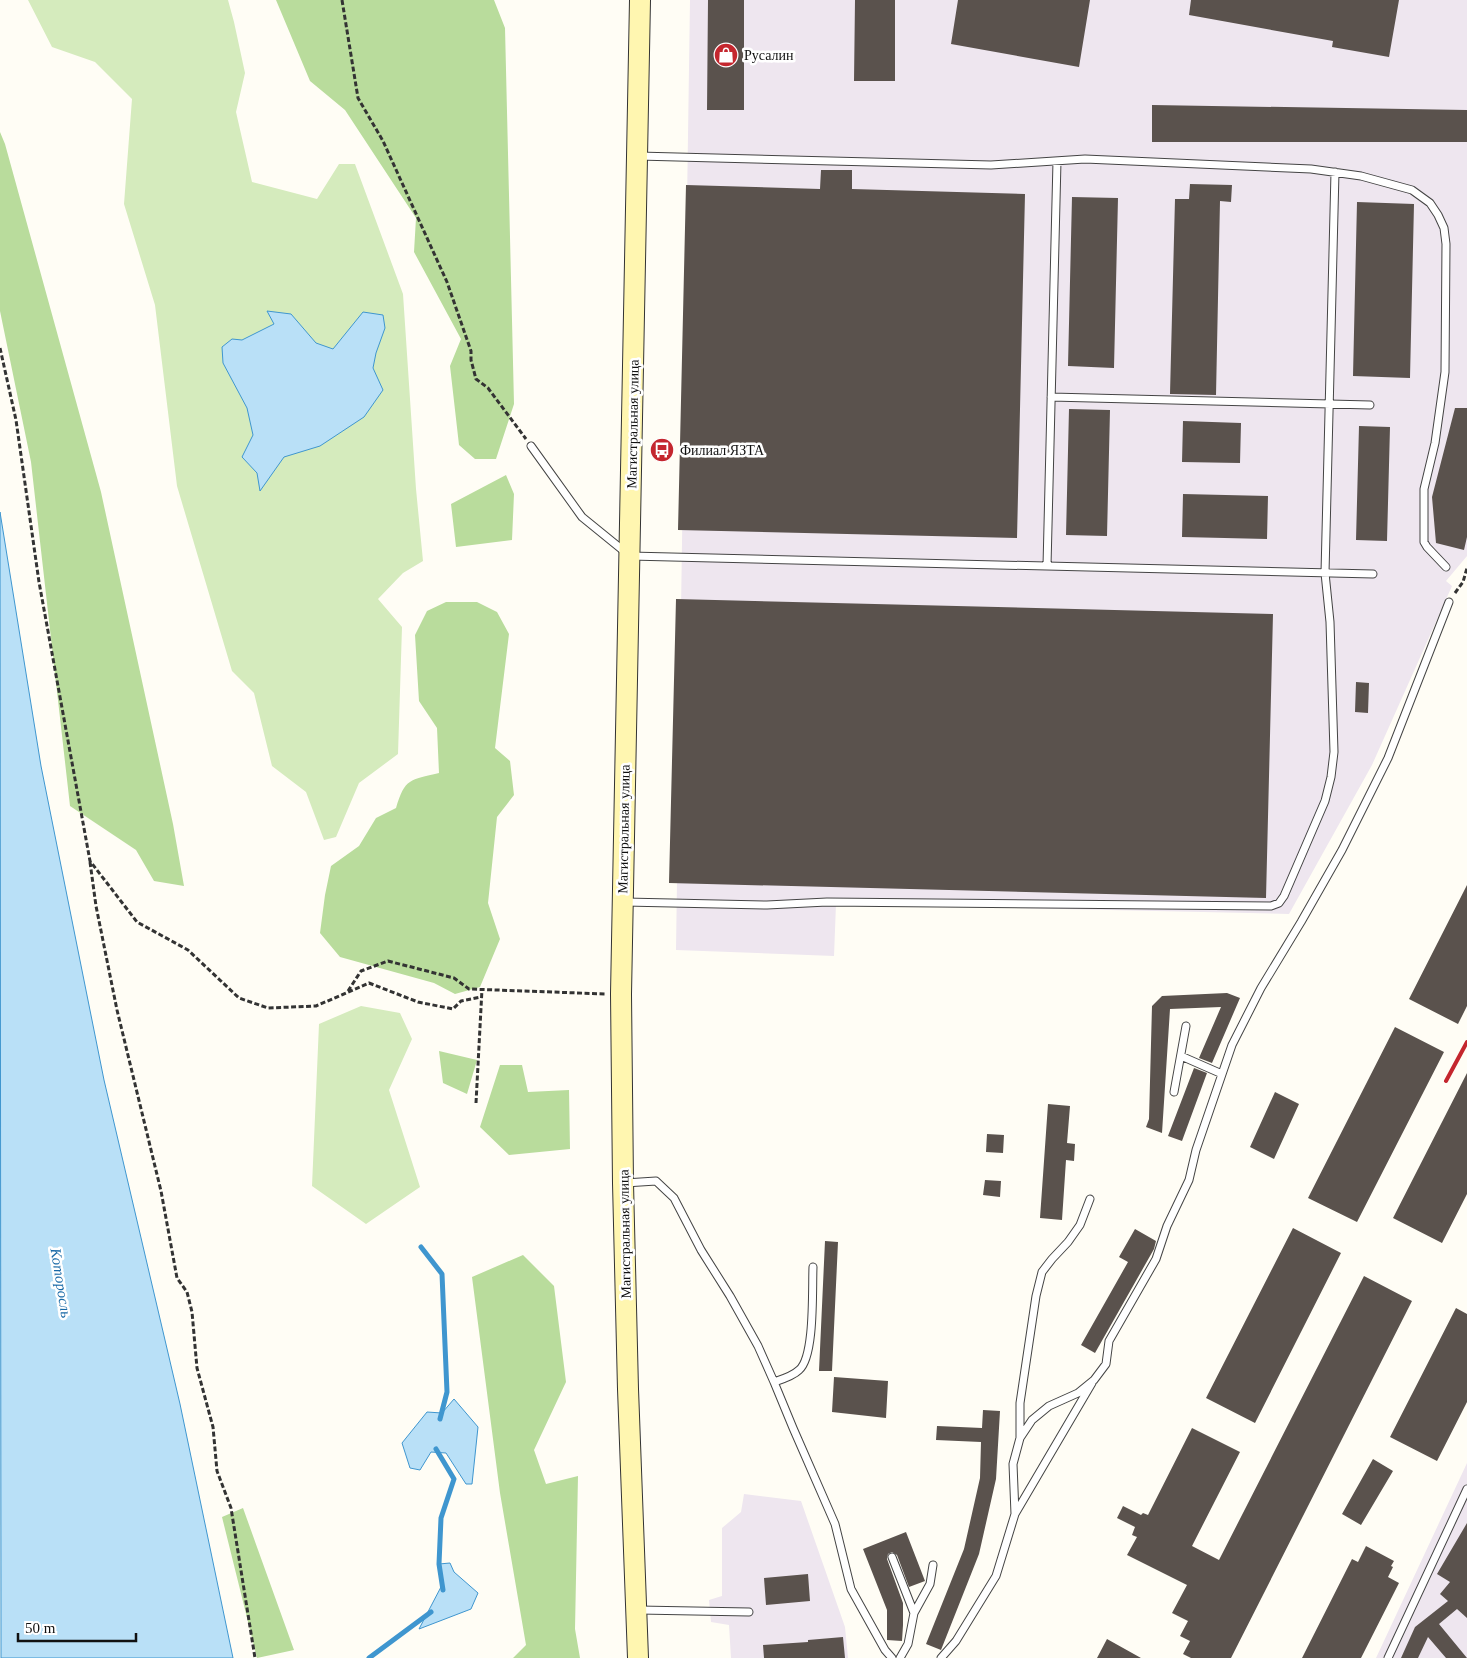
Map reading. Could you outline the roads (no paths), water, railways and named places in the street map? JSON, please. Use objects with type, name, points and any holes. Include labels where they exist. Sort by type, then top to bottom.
[{"type":"main road","name":"Магистральная улица","points":[[638,1658],[623,1183],[621,994],[640,0]]},
{"type":"lane","points":[[636,156],[991,165],[1085,159],[1144,161],[1311,169],[1361,176],[1412,190],[1430,202],[1444,228],[1446,244],[1445,372],[1435,443],[1424,489],[1424,542],[1426,547],[1446,567]]},
{"type":"lane","points":[[1048,566],[1057,161]]},
{"type":"lane","points":[[623,902],[767,905],[827,902],[1271,906],[1279,903],[1284,896],[1322,809],[1331,777],[1334,743],[1330,622],[1325,573],[1335,172]]},
{"type":"lane","points":[[1051,397],[1370,405]]},
{"type":"lane","points":[[531,446],[582,517],[630,556],[1373,574]]},
{"type":"lane","points":[[941,1658],[956,1641],[996,1576],[1015,1514],[1094,1380],[1106,1364],[1110,1341],[1156,1259],[1167,1226],[1189,1180],[1196,1150],[1232,1045],[1261,988],[1342,850],[1388,758],[1449,602]]},
{"type":"lane","points":[[1174,1092],[1186,1026]]},
{"type":"lane","points":[[1181,1056],[1222,1074]]},
{"type":"lane","points":[[623,1183],[656,1181],[674,1198],[701,1250],[730,1296],[758,1346],[834,1524],[852,1589],[885,1650],[892,1658]]},
{"type":"lane","points":[[1015,1514],[1013,1464],[1020,1438],[1020,1402],[1036,1296],[1042,1272],[1080,1225],[1090,1199]]},
{"type":"lane","points":[[774,1382],[791,1376],[800,1370],[806,1361],[810,1346],[813,1267]]},
{"type":"lane","points":[[1020,1438],[1032,1420],[1049,1406],[1078,1393],[1094,1380]]},
{"type":"lane","points":[[1388,1658],[1467,1489]]},
{"type":"lane","points":[[892,1557],[914,1613]]},
{"type":"lane","points":[[900,1658],[908,1644],[914,1613],[930,1584],[933,1565]]},
{"type":"lane","points":[[636,1610],[749,1612]]},
{"type":"water","points":[[267,311],[291,314],[316,343],[333,349],[363,312],[383,315],[385,328],[373,368],[383,390],[364,417],[320,446],[284,457],[260,491],[257,473],[242,457],[253,435],[247,408],[223,363],[222,347],[232,339],[242,340],[274,324]]},
{"type":"water","name":"Которосль","points":[[0,512],[41,766],[104,1080],[180,1404],[233,1658],[1,1658]]},
{"type":"water","points":[[454,1399],[478,1427],[472,1484],[466,1484],[446,1453],[431,1452],[420,1470],[410,1468],[402,1443],[427,1412],[442,1413]]},
{"type":"water","points":[[450,1563],[454,1572],[478,1593],[471,1609],[419,1629],[442,1585],[439,1564]]},
{"type":"waterway","points":[[421,1247],[442,1274],[447,1392],[440,1419]]},
{"type":"waterway","points":[[436,1449],[454,1479],[441,1518],[439,1564],[443,1590]]},
{"type":"waterway","points":[[369,1658],[431,1612]]},
{"type":"railway","points":[[1446,1081],[1467,1042]]},
{"type":"place","name":"Русалин","points":[[726,55]]},
{"type":"place","name":"Филиал ЯЗТА","points":[[662,450]]}]
